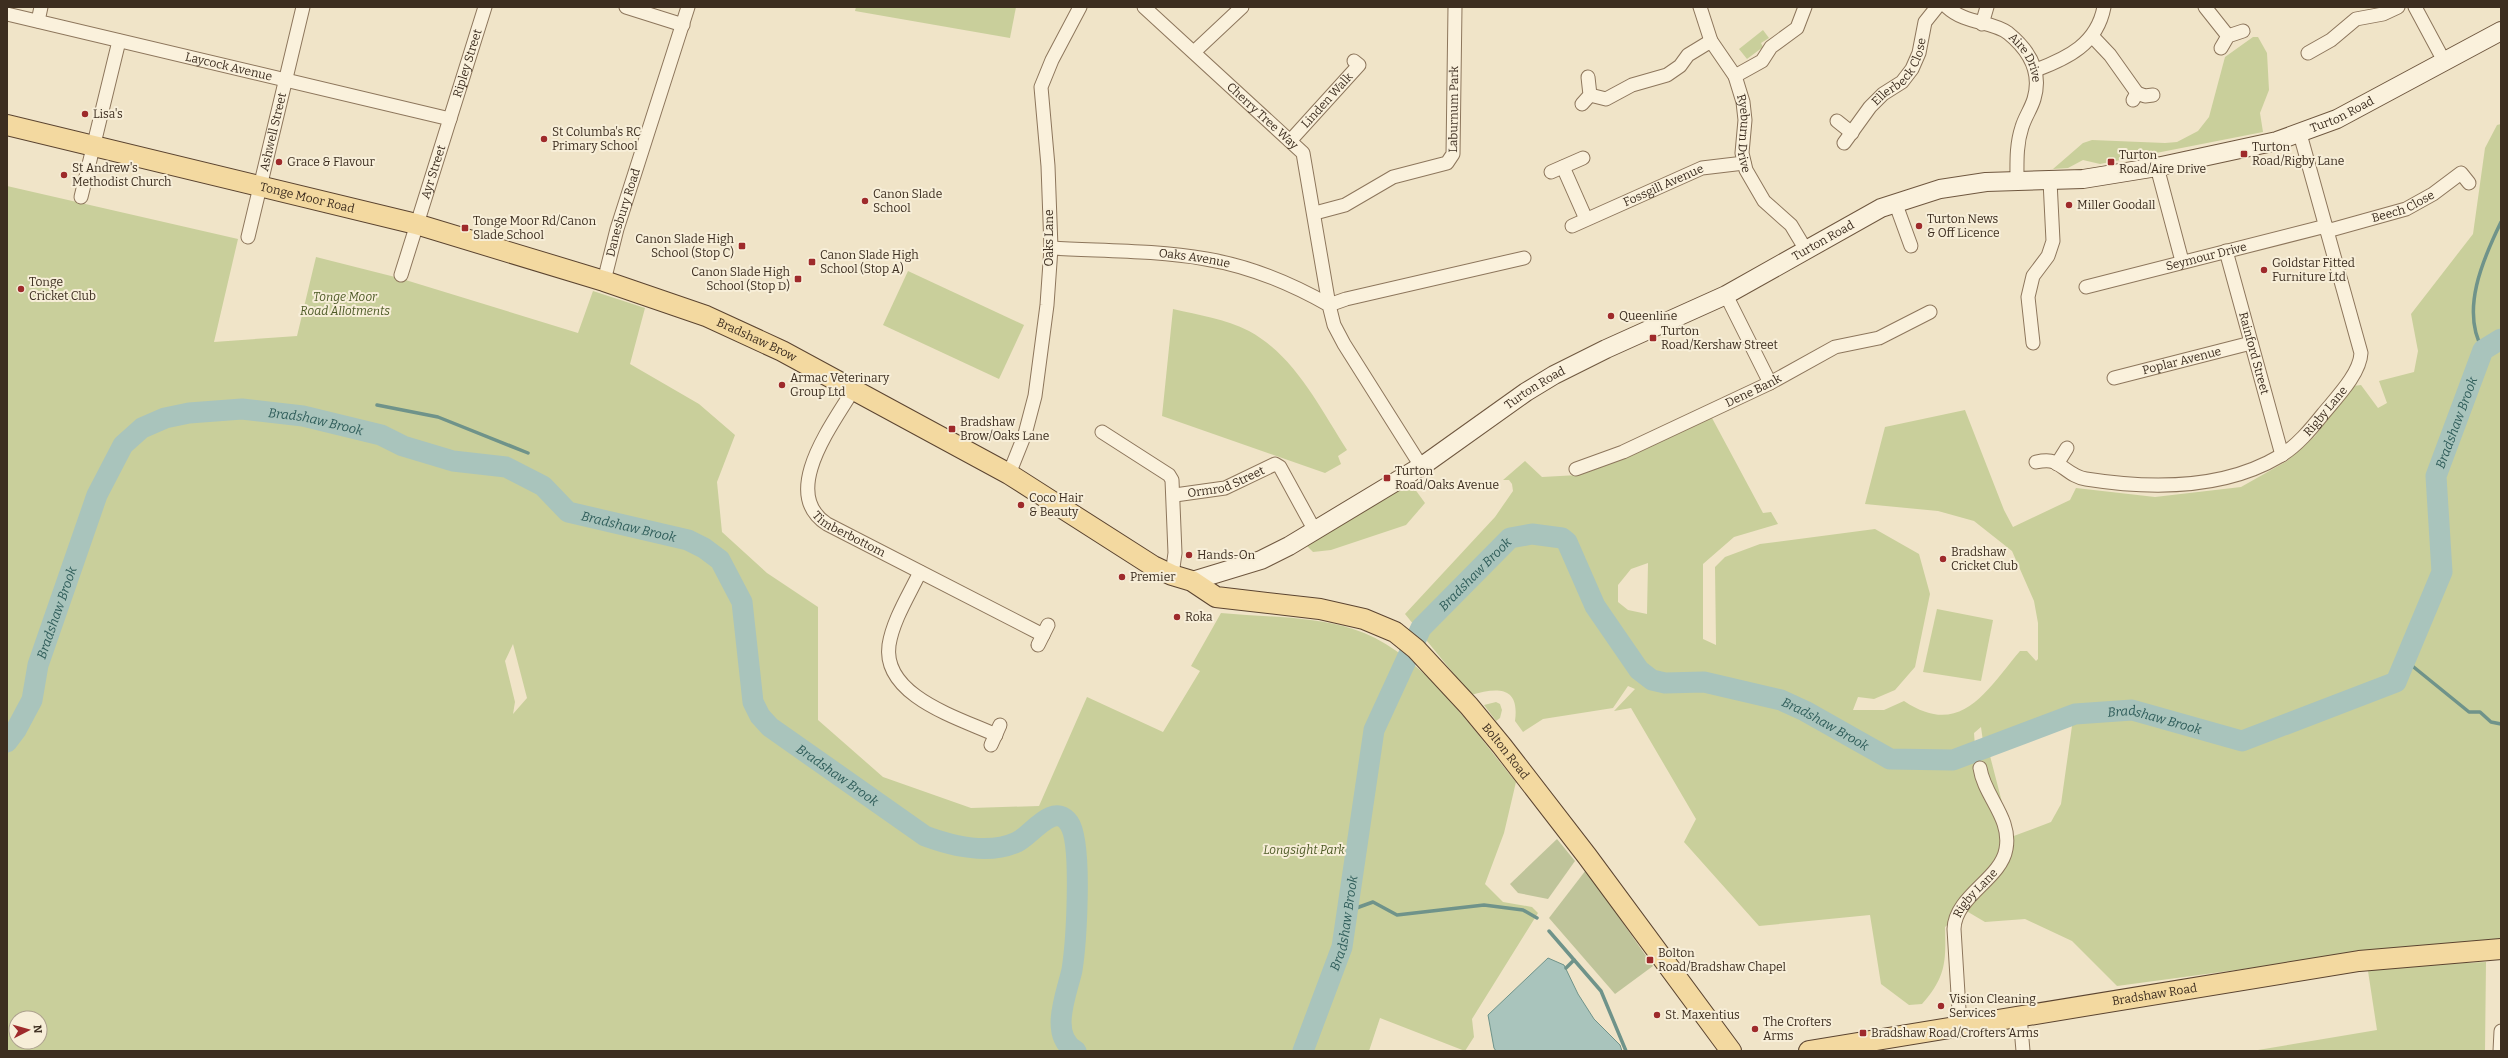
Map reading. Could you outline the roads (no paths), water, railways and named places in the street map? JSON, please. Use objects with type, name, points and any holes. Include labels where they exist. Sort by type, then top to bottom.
[{"type":"main road","name":"Turton Road","points":[[1192,581],[1261,560],[1315,531],[1421,466],[1526,392],[1554,375],[1606,349],[1726,295],[1871,212],[1895,202],[1940,190],[1986,182],[2082,179],[2157,167],[2300,134],[2337,119],[2501,31]]},
{"type":"main road","name":"Tonge Moor Road","points":[[7,125],[416,224],[604,282]]},
{"type":"main road","name":"Bradshaw Brow","points":[[604,282],[729,325],[1009,474],[1153,566],[1172,575],[1192,581]]},
{"type":"main road","name":"Bolton Road","points":[[1192,581],[1216,597],[1320,609],[1364,619],[1395,632],[1431,664],[1502,746],[1587,856],[1731,1051]]},
{"type":"main road","name":"Bradshaw Road","points":[[1809,1051],[2359,961],[2501,949]]},
{"type":"street","points":[[38,21],[41,7]]},
{"type":"street","name":"Ashwell Street","points":[[248,237],[303,7]]},
{"type":"street","name":"Ripley Street","points":[[450,119],[485,7]]},
{"type":"street","points":[[626,7],[683,25]]},
{"type":"street","name":"Danesbury Road","points":[[604,282],[617,229],[688,7]]},
{"type":"street","name":"Oaks Lane","points":[[1009,474],[1025,434],[1035,396],[1047,305],[1051,248],[1048,166],[1040,87],[1052,60],[1080,7]]},
{"type":"street","name":"Cherry Tree Way","points":[[1144,7],[1303,153],[1306,159],[1329,305]]},
{"type":"street","points":[[1194,52],[1242,7]]},
{"type":"street","name":"Laburnum Park","points":[[1315,213],[1344,205],[1393,177],[1442,165],[1451,159],[1453,154],[1455,7]]},
{"type":"street","name":"Ryeburn Drive","points":[[1700,7],[1711,41],[1735,76],[1745,111],[1744,163],[1764,201],[1791,225],[1806,250]]},
{"type":"street","name":"Ellerbeck Close","points":[[1837,122],[1848,138],[1879,98],[1902,82],[1912,69],[1919,53],[1925,22],[1937,7]]},
{"type":"street","name":"Aire Drive","points":[[1947,7],[1962,17],[2007,32],[2025,49],[2036,70],[2037,86],[2034,100],[2022,127],[2017,148],[2017,181]]},
{"type":"street","points":[[1982,24],[1987,7]]},
{"type":"street","points":[[2036,70],[2078,51],[2092,36],[2104,7]]},
{"type":"street","points":[[2205,7],[2228,36]]},
{"type":"street","points":[[2308,54],[2317,40],[2356,19],[2383,14],[2398,7]]},
{"type":"street","points":[[2416,7],[2444,61]]},
{"type":"street","points":[[1735,76],[1762,61],[1771,47],[1797,28],[1808,10]]},
{"type":"street","name":"Laycock Avenue","points":[[7,14],[450,119]]},
{"type":"street","points":[[2221,48],[2228,36],[2243,32]]},
{"type":"street","points":[[2092,36],[2110,55],[2135,97],[2154,95]]},
{"type":"street","points":[[81,197],[119,41]]},
{"type":"street","points":[[1588,77],[1586,100],[1606,99],[1632,85],[1667,75],[1680,66],[1688,55],[1711,41]]},
{"type":"street","name":"Linden Walk","points":[[1290,141],[1359,65],[1354,61]]},
{"type":"street","name":"Ayr Street","points":[[401,275],[450,119]]},
{"type":"street","name":"Rigby Lane","points":[[2036,462],[2049,461],[2057,464],[2073,475],[2084,479],[2140,485],[2180,484],[2236,475],[2254,470],[2282,455],[2309,432],[2344,386],[2360,360],[2361,353],[2300,134]]},
{"type":"street","points":[[1583,158],[1557,169],[1586,219]]},
{"type":"street","name":"Fossgill Avenue","points":[[1572,226],[1702,168],[1744,163]]},
{"type":"street","points":[[2157,167],[2182,261]]},
{"type":"street","name":"Beech Close","points":[[2326,228],[2406,209],[2433,194],[2461,173],[2469,183]]},
{"type":"street","points":[[2034,343],[2028,326],[2028,297],[2030,283],[2051,249],[2053,229],[2050,181]]},
{"type":"street","points":[[1895,202],[1911,246]]},
{"type":"street","name":"Seymour Drive","points":[[2086,288],[2182,261],[2326,228]]},
{"type":"street","name":"Oaks Avenue","points":[[1051,248],[1206,259],[1234,265],[1272,279],[1329,305]]},
{"type":"street","name":"Rainford Street","points":[[2226,251],[2282,455]]},
{"type":"street","points":[[1421,466],[1344,344],[1334,325],[1329,305],[1346,299],[1524,258]]},
{"type":"street","points":[[1726,295],[1770,383]]},
{"type":"street","name":"Dene Bank","points":[[1576,469],[1623,452],[1770,383],[1835,347],[1879,338],[1930,312]]},
{"type":"street","name":"Poplar Avenue","points":[[2114,378],[2251,343]]},
{"type":"street","name":"Timberbottom","points":[[853,390],[811,464],[806,484],[810,505],[814,513],[827,524],[1043,635]]},
{"type":"street","points":[[1102,432],[1169,475],[1172,480],[1175,495],[1175,553],[1172,575]]},
{"type":"street","points":[[2057,464],[2067,448]]},
{"type":"street","name":"Ormrod Street","points":[[1175,495],[1225,488],[1276,464],[1280,467],[1315,531]]},
{"type":"street","points":[[920,572],[890,640],[889,658],[896,677],[909,693],[996,735]]},
{"type":"street","name":"Rigby Lane","points":[[1960,1026],[1954,929],[1956,916],[2002,860],[2007,848],[2005,828],[1998,807],[1981,776],[1980,768]]},
{"type":"street","points":[[2020,1016],[2023,1051]]},
{"type":"street","points":[[2500,1051],[2501,1031]]},
{"type":"water","points":[[1548,958],[1564,965],[1578,994],[1594,1019],[1620,1045],[1622,1051],[1496,1051],[1494,1048],[1488,1015]]},
{"type":"waterway","points":[[2483,350],[2476,335],[2474,302],[2481,268],[2501,222]]},
{"type":"waterway","name":"Bradshaw Brook","points":[[1303,1051],[1342,947],[1374,730],[1421,628],[1510,538],[1532,534],[1562,538],[1567,542],[1595,606],[1639,670],[1652,680],[1665,683],[1704,682],[1781,700],[1805,711],[1890,759],[1953,760],[2075,714],[2132,710],[2242,741],[2396,682],[2442,572],[2436,476],[2483,350],[2501,339]]},
{"type":"waterway","points":[[377,405],[438,417],[528,453]]},
{"type":"waterway","name":"Bradshaw Brook","points":[[7,742],[16,730],[32,700],[38,665],[97,495],[123,445],[142,428],[165,418],[189,413],[242,409],[303,416],[381,435],[403,446],[453,461],[506,467],[543,486],[568,512],[688,540],[704,548],[720,560],[742,602],[753,702],[760,716],[770,727],[925,836],[959,846],[971,848],[995,848],[1006,846],[1023,839],[1042,822],[1049,818],[1056,816],[1063,817],[1069,823],[1073,834],[1076,851],[1077,894],[1072,970],[1064,1002],[1061,1025],[1063,1035],[1068,1044],[1076,1051]]},
{"type":"waterway","points":[[2405,660],[2469,712],[2480,712],[2491,722],[2501,724]]},
{"type":"waterway","points":[[1348,911],[1373,902],[1397,915],[1484,905],[1523,910],[1537,918]]},
{"type":"waterway","points":[[1549,931],[1601,991],[1626,1051]]},
{"type":"waterway","points":[[1566,968],[1574,960]]},
{"type":"waterway","name":"Bradshaw Brook","points":[[1066,1051],[1069,1047]]},
{"type":"place","name":"Lisa's","points":[[85,114]]},
{"type":"place","name":"St Columba's RC Primary School","points":[[544,139]]},
{"type":"place","name":"Turton Road/Rigby Lane","points":[[2244,154]]},
{"type":"place","name":"Grace & Flavour","points":[[279,162]]},
{"type":"place","name":"Turton Road/Aire Drive","points":[[2111,162]]},
{"type":"place","name":"St Andrew's Methodist Church","points":[[64,175]]},
{"type":"place","name":"Canon Slade School","points":[[865,201]]},
{"type":"place","name":"Miller Goodall","points":[[2069,205]]},
{"type":"place","name":"Turton News & Off Licence","points":[[1919,226]]},
{"type":"place","name":"Tonge Moor Rd/Canon Slade School","points":[[465,228]]},
{"type":"place","name":"Canon Slade High School (Stop C)","points":[[742,246]]},
{"type":"place","name":"Canon Slade High School (Stop A)","points":[[812,262]]},
{"type":"place","name":"Goldstar Fitted Furniture Ltd","points":[[2264,270]]},
{"type":"place","name":"Canon Slade High School (Stop D)","points":[[798,279]]},
{"type":"place","name":"Tonge Cricket Club","points":[[21,289]]},
{"type":"place","name":"Queenline","points":[[1611,316]]},
{"type":"place","name":"Turton Road/Kershaw Street","points":[[1653,338]]},
{"type":"place","name":"Armac Veterinary Group Ltd","points":[[782,385]]},
{"type":"place","name":"Bradshaw Brow/Oaks Lane","points":[[952,429]]},
{"type":"place","name":"Turton Road/Oaks Avenue","points":[[1387,478]]},
{"type":"place","name":"Coco Hair & Beauty","points":[[1021,505]]},
{"type":"place","name":"Hands-On","points":[[1189,555]]},
{"type":"place","name":"Bradshaw Cricket Club","points":[[1943,559]]},
{"type":"place","name":"Premier","points":[[1122,577]]},
{"type":"place","name":"Roka","points":[[1177,617]]},
{"type":"place","name":"Bolton Road/Bradshaw Chapel","points":[[1650,960]]},
{"type":"place","name":"Vision Cleaning Services","points":[[1941,1006]]},
{"type":"place","name":"St. Maxentius","points":[[1657,1015]]},
{"type":"place","name":"The Crofters Arms","points":[[1755,1029]]},
{"type":"place","name":"Bradshaw Road/Crofters Arms","points":[[1863,1033]]},
{"type":"park label","name":"Tonge Moor Road Allotments","points":[[345,304]]},
{"type":"park label","name":"Longsight Park","points":[[1304,850]]}]
